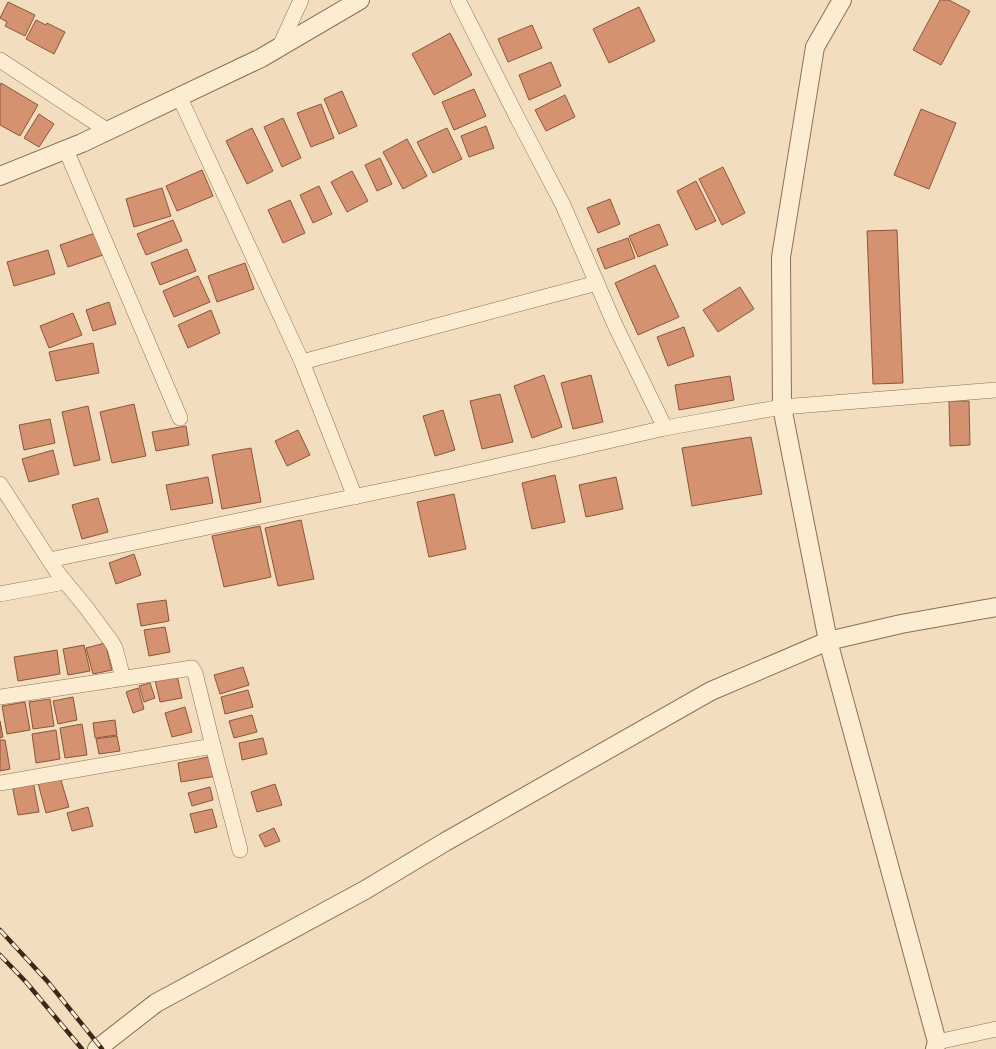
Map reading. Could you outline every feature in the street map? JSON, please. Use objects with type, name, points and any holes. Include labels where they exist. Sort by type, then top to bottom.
[{"type":"street","points":[[279,48],[301,0]]},
{"type":"street","points":[[0,176],[66,150],[261,58],[360,0]]},
{"type":"street","points":[[458,0],[563,205],[615,325],[665,428]]},
{"type":"street","points":[[842,0],[815,47],[781,257],[782,406],[828,641],[936,1045],[996,1029]]},
{"type":"street","points":[[0,60],[108,131]]},
{"type":"street","points":[[179,96],[302,362],[354,497]]},
{"type":"street","points":[[66,150],[180,418]]},
{"type":"street","points":[[302,362],[597,283]]},
{"type":"street","points":[[49,560],[454,476],[665,428],[782,406],[996,390]]},
{"type":"street","points":[[0,484],[49,560],[111,641],[115,648],[123,678]]},
{"type":"street","points":[[0,594],[65,582]]},
{"type":"street","points":[[97,1049],[156,1003],[365,890],[452,838],[711,691],[828,641],[901,624],[996,607]]},
{"type":"street","points":[[0,697],[192,668],[195,673],[240,850]]},
{"type":"street","points":[[0,783],[213,746]]},
{"type":"building","points":[[940,0],[949,0],[970,11],[941,65],[913,50]]},
{"type":"building","points":[[8,2],[35,15],[25,36],[5,26],[7,22],[0,18]]},
{"type":"building","points":[[639,7],[655,41],[609,63],[593,29]]},
{"type":"building","points":[[36,20],[46,25],[47,23],[65,32],[54,54],[26,39]]},
{"type":"building","points":[[532,25],[542,48],[508,62],[498,39]]},
{"type":"building","points":[[450,33],[472,75],[434,95],[412,54]]},
{"type":"building","points":[[551,62],[561,86],[529,100],[519,75]]},
{"type":"building","points":[[1,83],[38,105],[20,136],[0,125]]},
{"type":"building","points":[[474,89],[486,116],[454,130],[442,102]]},
{"type":"building","points":[[342,91],[357,126],[339,134],[324,99]]},
{"type":"building","points":[[565,95],[575,117],[546,131],[535,110]]},
{"type":"building","points":[[321,104],[334,138],[311,147],[297,113]]},
{"type":"building","points":[[921,109],[956,123],[929,189],[894,175]]},
{"type":"building","points":[[39,114],[54,124],[39,147],[24,138]]},
{"type":"building","points":[[283,118],[301,158],[282,167],[264,127]]},
{"type":"building","points":[[486,126],[494,148],[469,157],[461,136]]},
{"type":"building","points":[[252,128],[273,171],[247,184],[226,141]]},
{"type":"building","points":[[447,128],[462,159],[433,173],[417,142]]},
{"type":"building","points":[[407,139],[427,176],[403,189],[383,152]]},
{"type":"building","points":[[380,158],[392,184],[377,191],[365,165]]},
{"type":"building","points":[[723,167],[745,213],[722,225],[699,179]]},
{"type":"building","points":[[202,170],[213,196],[177,211],[166,186]]},
{"type":"building","points":[[352,171],[368,201],[347,212],[331,182]]},
{"type":"building","points":[[696,181],[716,221],[696,230],[677,191]]},
{"type":"building","points":[[319,186],[332,214],[313,223],[300,195]]},
{"type":"building","points":[[162,188],[171,216],[134,227],[126,199]]},
{"type":"building","points":[[610,199],[620,224],[598,233],[587,208]]},
{"type":"building","points":[[290,200],[305,233],[283,243],[268,210]]},
{"type":"building","points":[[173,220],[182,241],[146,255],[137,234]]},
{"type":"building","points":[[659,224],[668,245],[638,257],[629,236]]},
{"type":"building","points":[[897,230],[903,383],[873,384],[867,231]]},
{"type":"building","points":[[95,233],[103,255],[68,267],[60,245]]},
{"type":"building","points":[[628,238],[635,258],[605,269],[597,249]]},
{"type":"building","points":[[187,249],[196,271],[160,285],[151,263]]},
{"type":"building","points":[[48,250],[55,274],[14,286],[7,262]]},
{"type":"building","points":[[245,263],[254,289],[217,302],[208,276]]},
{"type":"building","points":[[655,265],[679,317],[638,335],[615,283]]},
{"type":"building","points":[[198,276],[210,302],[174,317],[163,291]]},
{"type":"building","points":[[740,287],[754,309],[718,332],[703,310]]},
{"type":"building","points":[[109,302],[116,324],[93,331],[86,310]]},
{"type":"building","points":[[211,310],[220,333],[188,348],[178,325]]},
{"type":"building","points":[[73,313],[82,335],[49,348],[40,326]]},
{"type":"building","points":[[684,327],[694,356],[668,366],[657,337]]},
{"type":"building","points":[[93,343],[99,373],[56,381],[49,352]]},
{"type":"building","points":[[544,375],[562,427],[532,438],[514,386]]},
{"type":"building","points":[[591,375],[603,422],[573,429],[561,383]]},
{"type":"building","points":[[730,376],[734,400],[679,410],[675,385]]},
{"type":"building","points":[[500,394],[513,442],[482,449],[470,401]]},
{"type":"building","points":[[949,401],[969,401],[970,445],[950,446]]},
{"type":"building","points":[[134,404],[146,456],[112,463],[100,412]]},
{"type":"building","points":[[88,406],[100,460],[74,466],[62,412]]},
{"type":"building","points":[[443,410],[455,450],[435,456],[423,416]]},
{"type":"building","points":[[50,419],[55,443],[24,450],[19,425]]},
{"type":"building","points":[[186,426],[189,445],[156,451],[152,432]]},
{"type":"building","points":[[298,430],[310,455],[287,466],[275,441]]},
{"type":"building","points":[[751,437],[762,494],[692,506],[682,448]]},
{"type":"building","points":[[251,448],[261,502],[222,509],[212,455]]},
{"type":"building","points":[[53,450],[59,474],[29,482],[22,459]]},
{"type":"building","points":[[555,475],[565,522],[532,529],[522,483]]},
{"type":"building","points":[[208,477],[213,503],[171,510],[166,485]]},
{"type":"building","points":[[616,477],[623,509],[586,517],[579,485]]},
{"type":"building","points":[[454,494],[466,549],[429,557],[417,502]]},
{"type":"building","points":[[98,498],[108,532],[82,539],[72,505]]},
{"type":"building","points":[[301,520],[314,579],[278,586],[265,528]]},
{"type":"building","points":[[260,526],[271,577],[224,587],[212,536]]},
{"type":"building","points":[[134,554],[141,575],[116,584],[109,563]]},
{"type":"building","points":[[166,600],[169,621],[141,626],[137,604]]},
{"type":"building","points":[[165,627],[170,652],[149,656],[144,630]]},
{"type":"building","points":[[105,643],[112,670],[93,674],[86,648]]},
{"type":"building","points":[[84,645],[90,671],[68,675],[63,649]]},
{"type":"building","points":[[57,650],[60,674],[18,681],[14,657]]},
{"type":"building","points":[[243,667],[249,685],[220,694],[214,675]]},
{"type":"building","points":[[177,675],[182,698],[160,702],[155,680]]},
{"type":"building","points":[[150,683],[155,698],[144,702],[139,686]]},
{"type":"building","points":[[138,688],[144,709],[133,713],[126,692]]},
{"type":"building","points":[[248,690],[253,707],[225,714],[221,697]]},
{"type":"building","points":[[73,697],[77,720],[58,724],[53,701]]},
{"type":"building","points":[[50,699],[54,726],[33,729],[29,702]]},
{"type":"building","points":[[25,702],[30,730],[7,734],[2,706]]},
{"type":"building","points":[[185,707],[192,732],[172,737],[165,713]]},
{"type":"building","points":[[252,715],[257,732],[234,738],[229,721]]},
{"type":"building","points":[[115,720],[117,735],[95,738],[93,723]]},
{"type":"building","points":[[0,721],[3,737],[0,738]]},
{"type":"building","points":[[82,724],[87,755],[65,758],[60,728]]},
{"type":"building","points":[[56,730],[60,759],[36,763],[32,734]]},
{"type":"building","points":[[117,736],[120,751],[99,754],[96,739]]},
{"type":"building","points":[[263,738],[267,754],[242,760],[239,743]]},
{"type":"building","points":[[0,740],[5,740],[10,769],[0,771]]},
{"type":"building","points":[[213,756],[217,776],[181,782],[178,763]]},
{"type":"building","points":[[60,777],[69,807],[46,813],[38,783]]},
{"type":"building","points":[[33,781],[39,812],[18,815],[12,785]]},
{"type":"building","points":[[275,784],[282,805],[257,812],[251,792]]},
{"type":"building","points":[[210,787],[213,800],[192,806],[188,793]]},
{"type":"building","points":[[88,807],[93,826],[72,831],[67,813]]},
{"type":"building","points":[[212,809],[217,827],[195,833],[190,814]]},
{"type":"building","points":[[274,828],[280,841],[265,847],[259,835]]},
{"type":"railway","points":[[0,930],[48,982],[102,1049]]},
{"type":"railway","points":[[0,955],[26,982],[82,1049]]}]
